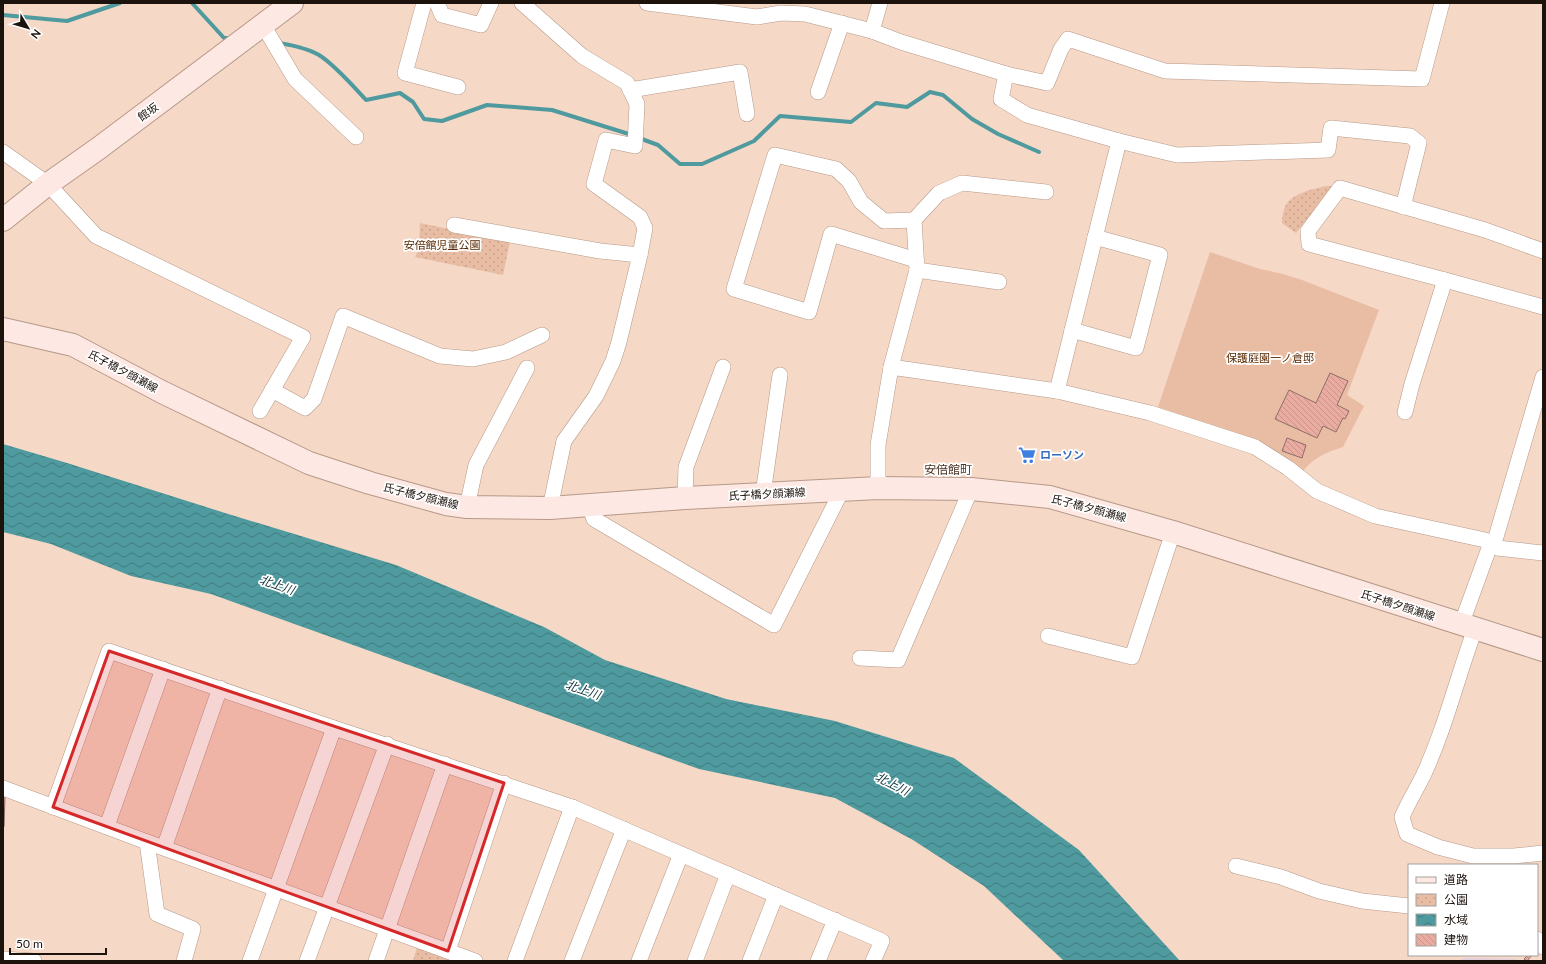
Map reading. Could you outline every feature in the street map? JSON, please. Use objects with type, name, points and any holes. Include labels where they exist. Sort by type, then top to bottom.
[{"type":"main road","name":"館坂","points":[[3,220],[48,184],[99,148],[292,3]]},
{"type":"main road","name":"氏子橋夕顔瀬線","points":[[3,329],[73,345],[162,392],[309,463],[370,483],[446,504],[550,508],[685,498],[878,488],[971,489],[1050,497],[1173,532],[1543,650]]},
{"type":"street","points":[[424,3],[405,73],[458,87]]},
{"type":"street","points":[[437,3],[442,15],[481,25],[491,3]]},
{"type":"street","points":[[522,3],[582,56],[627,83],[637,104],[635,146],[606,140],[594,184],[640,217],[645,228],[640,255],[613,361],[596,396],[564,441],[550,508]]},
{"type":"street","points":[[647,3],[716,7],[757,17],[802,8],[842,23],[872,31],[900,42],[1006,74],[1047,83],[1061,49],[1068,39],[1165,71],[1422,79],[1442,3]]},
{"type":"street","points":[[872,31],[880,3]]},
{"type":"street","points":[[818,92],[842,23]]},
{"type":"street","points":[[258,29],[295,79],[356,137]]},
{"type":"street","points":[[630,90],[740,72],[747,114]]},
{"type":"street","points":[[1006,74],[1001,99],[1027,115],[1119,141],[1177,154],[1234,154],[1328,150],[1331,128],[1410,136],[1419,142],[1403,207]]},
{"type":"street","points":[[1057,391],[1119,141]]},
{"type":"street","points":[[3,152],[48,184],[96,236],[303,337],[260,411]]},
{"type":"street","points":[[999,282],[917,265],[831,234],[809,312],[734,289],[775,155],[836,169],[849,181],[861,202],[884,221],[914,220],[939,193],[962,183],[1046,192]]},
{"type":"street","points":[[1543,251],[1486,230],[1340,188],[1308,230],[1309,244],[1543,307]]},
{"type":"street","points":[[878,488],[878,445],[891,367],[917,265],[914,220]]},
{"type":"street","points":[[454,225],[600,251],[640,255]]},
{"type":"street","points":[[1072,330],[1136,348],[1160,255],[1095,237]]},
{"type":"street","points":[[1405,412],[1412,384],[1445,280]]},
{"type":"street","points":[[272,390],[305,408],[314,399],[343,316],[440,356],[473,359],[506,352],[542,334]]},
{"type":"street","points":[[685,498],[686,467],[722,367]]},
{"type":"street","points":[[891,367],[1057,391],[1150,413],[1255,447],[1288,468],[1317,491],[1375,516],[1485,540],[1497,548],[1543,553]]},
{"type":"street","points":[[467,506],[476,465],[527,368]]},
{"type":"street","points":[[763,494],[780,375]]},
{"type":"street","points":[[1542,385],[1496,537],[1488,551],[1468,627],[1465,657],[1453,697],[1432,754],[1402,817],[1407,834],[1474,861],[1543,853]]},
{"type":"street","points":[[860,658],[898,660],[971,489]]},
{"type":"street","points":[[589,505],[594,519],[774,625],[842,490]]},
{"type":"street","points":[[1048,636],[1132,657],[1173,532]]},
{"type":"street","points":[[53,807],[108,651],[572,807],[882,941],[874,961]]},
{"type":"street","points":[[107,826],[163,669]]},
{"type":"street","points":[[164,848],[220,688]]},
{"type":"street","points":[[250,961],[334,728]]},
{"type":"street","points":[[307,961],[387,744]]},
{"type":"street","points":[[376,961],[445,764]]},
{"type":"street","points":[[448,951],[504,783]]},
{"type":"street","points":[[3,788],[475,961]]},
{"type":"street","points":[[515,961],[572,807]]},
{"type":"street","points":[[572,961],[624,829]]},
{"type":"street","points":[[147,842],[157,914],[193,929],[184,961]]},
{"type":"street","points":[[639,961],[681,854]]},
{"type":"street","points":[[1236,866],[1280,877],[1319,891],[1362,901],[1408,906]]},
{"type":"street","points":[[695,961],[728,874]]},
{"type":"street","points":[[750,961],[776,895]]},
{"type":"street","points":[[818,961],[835,920]]},
{"type":"street","points":[[3,959],[34,961]]},
{"type":"highlighted area","points":[[109,651],[504,783],[448,951],[53,807]]},
{"type":"shaded area","points":[[1464,958],[1516,959],[1520,961],[1458,961]]},
{"type":"green space","points":[[1326,186],[1334,186],[1296,233],[1282,223],[1285,207],[1288,202],[1297,195]]},
{"type":"green space","name":"安倍館児童公園","points":[[420,223],[510,242],[503,275],[415,257],[419,248]]},
{"type":"green space","name":"保護庭園一ノ倉邸","points":[[1210,252],[1260,269],[1302,280],[1379,310],[1347,395],[1364,406],[1343,447],[1331,451],[1311,462],[1303,471],[1223,429],[1158,407]]},
{"type":"green space","points":[[417,947],[454,961],[413,961]]},
{"type":"water","name":"北上川","points":[[3,444],[396,565],[544,627],[605,660],[726,699],[835,721],[954,758],[1079,850],[1180,961],[1064,961],[984,886],[913,840],[835,798],[699,769],[211,594],[131,576],[51,544],[3,532]]},
{"type":"building","points":[[1330,373],[1348,381],[1337,405],[1349,411],[1345,419],[1343,418],[1336,432],[1323,426],[1317,438],[1275,419],[1289,390],[1316,403]]},
{"type":"building","points":[[1287,438],[1306,445],[1302,458],[1282,451]]},
{"type":"building","points":[[3,795],[5,796],[4,827],[3,827]]},
{"type":"building","points":[[1527,956],[1531,956],[1527,961],[1524,959]]},
{"type":"waterway","points":[[3,15],[67,21],[120,3]]},
{"type":"waterway","points":[[192,3],[224,38],[231,38]]},
{"type":"waterway","points":[[277,43],[299,47],[319,55],[350,82],[366,100],[400,93],[413,102],[424,119],[442,121],[487,105],[552,110],[632,135]]},
{"type":"waterway","points":[[639,138],[658,145],[680,164],[702,164],[754,141],[780,116],[851,122],[876,103],[907,107],[930,92],[943,95],[972,119],[998,134],[1039,152]]},
{"type":"place","name":"ローソン","points":[[1027,455]]},
{"type":"district","name":"安倍館町","points":[[948,470]]}]
